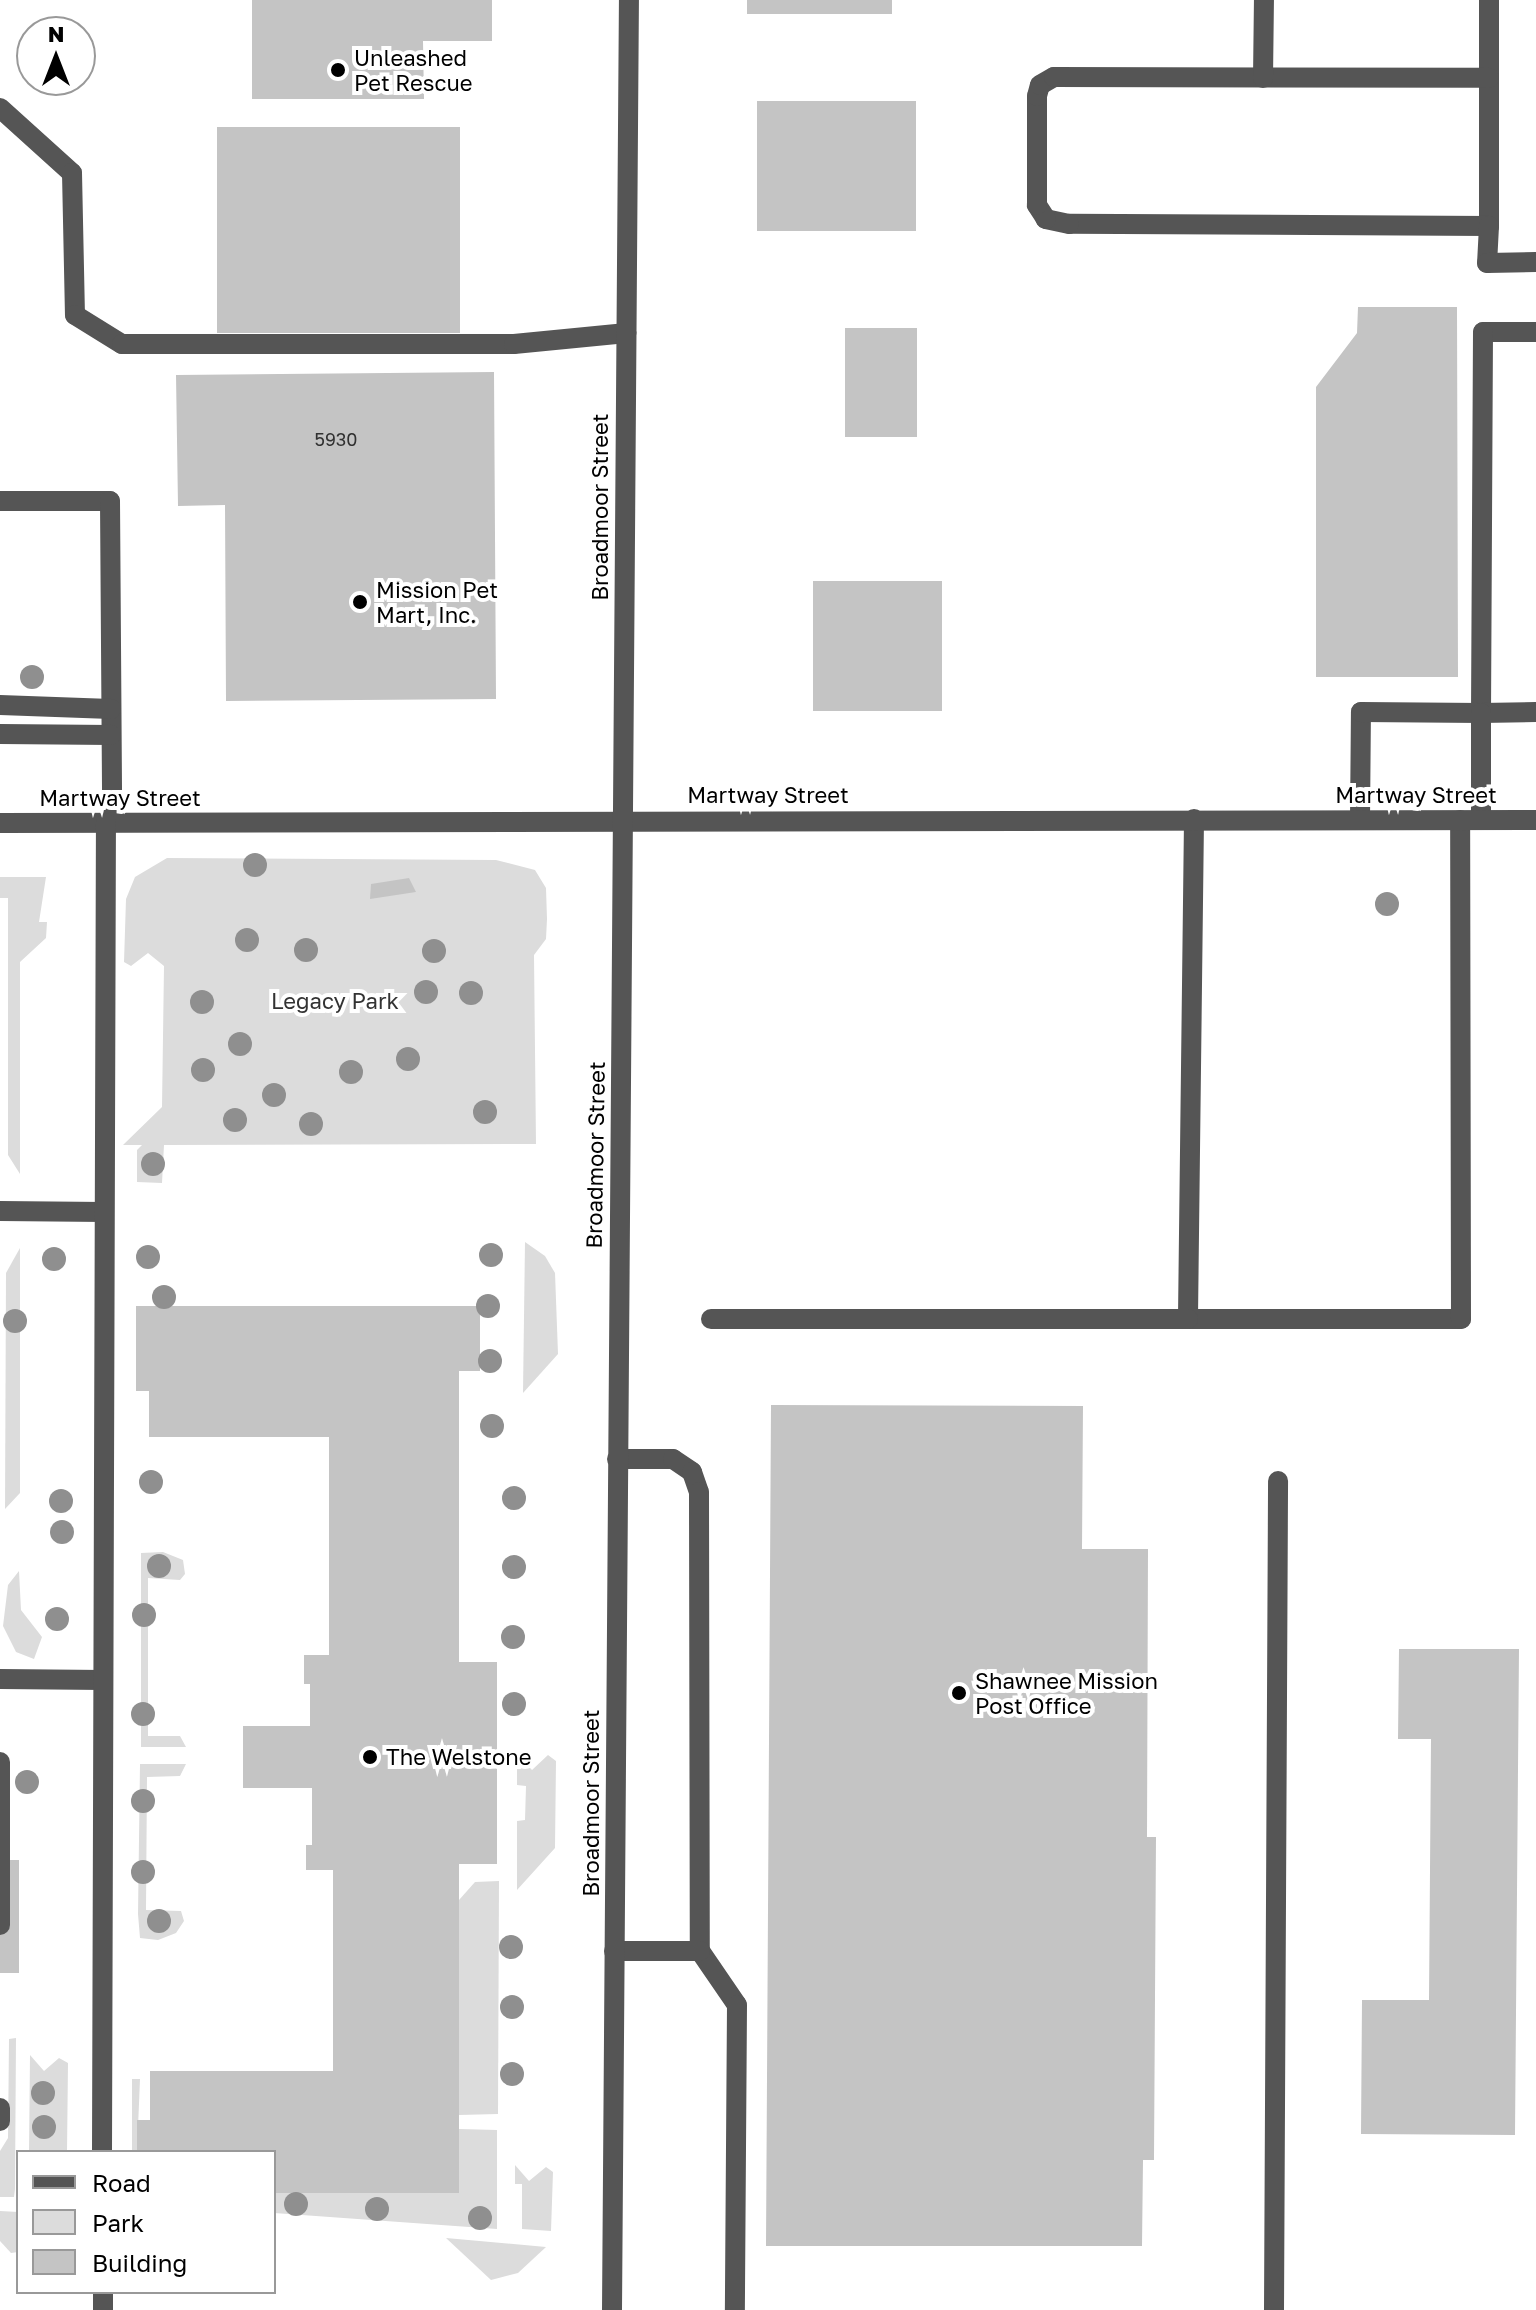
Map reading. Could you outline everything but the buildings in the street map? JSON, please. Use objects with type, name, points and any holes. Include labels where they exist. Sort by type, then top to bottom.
[{"type":"street","name":"Broadmoor Street","points":[[612,2310],[629,0]]},
{"type":"street","points":[[1263,78],[1264,0]]},
{"type":"street","points":[[1489,0],[1487,263],[1536,262]]},
{"type":"street","points":[[1489,78],[1054,77],[1040,85],[1037,96],[1037,205],[1046,219],[1069,224],[1489,226]]},
{"type":"street","points":[[0,108],[72,173],[75,315],[122,344],[514,344],[626,333]]},
{"type":"street","points":[[711,1319],[1461,1319],[1470,820],[1481,713],[1483,332],[1536,332]]},
{"type":"street","points":[[0,501],[110,501],[111,735],[104,1212],[102,2150]]},
{"type":"street","points":[[0,705],[111,709]]},
{"type":"street","points":[[1360,820],[1361,712],[1536,712]]},
{"type":"street","points":[[0,734],[111,735]]},
{"type":"street","name":"Martway Street","points":[[0,823],[622,819],[1536,820]]},
{"type":"street","points":[[1188,1319],[1194,819]]},
{"type":"street","points":[[0,1211],[104,1212]]},
{"type":"street","points":[[617,1459],[673,1459],[692,1472],[699,1492],[700,1951],[737,2005],[735,2310]]},
{"type":"street","points":[[1274,2310],[1278,1481]]},
{"type":"street","points":[[0,1679],[103,1680]]},
{"type":"street","points":[[0,1762],[0,1925]]},
{"type":"street","points":[[614,1951],[700,1951]]},
{"type":"street","points":[[0,2108],[0,2121]]},
{"type":"green space","name":"Legacy Park","points":[[167,858],[496,860],[535,870],[546,888],[547,919],[546,939],[534,955],[536,1144],[164,1145],[162,1183],[137,1182],[137,1150],[142,1145],[123,1145],[162,1107],[164,966],[148,953],[131,966],[124,962],[126,899],[135,877]]},
{"type":"green space","points":[[0,877],[46,877],[39,922],[47,922],[46,938],[20,962],[20,1174],[8,1155],[8,898],[0,898]]},
{"type":"green space","points":[[525,1242],[545,1256],[555,1273],[558,1354],[523,1393]]},
{"type":"green space","points":[[20,1248],[20,1493],[5,1509],[6,1273]]},
{"type":"green space","points":[[163,1552],[183,1560],[185,1574],[180,1580],[148,1578],[148,1736],[180,1736],[186,1747],[141,1747],[141,1553]]},
{"type":"green space","points":[[19,1571],[21,1610],[42,1637],[34,1659],[16,1652],[3,1626],[8,1585]]},
{"type":"green space","points":[[517,1754],[532,1770],[548,1755],[556,1761],[555,1848],[517,1890],[517,1821],[525,1820],[526,1786],[517,1785]]},
{"type":"green space","points":[[140,1764],[186,1764],[180,1776],[147,1777],[146,1910],[181,1911],[184,1921],[176,1933],[158,1940],[140,1938]]},
{"type":"green space","points":[[499,1881],[498,2114],[459,2115],[459,1900],[475,1882]]},
{"type":"green space","points":[[16,2038],[15,2189],[14,2197],[0,2197],[0,2151],[8,2138],[9,2039]]},
{"type":"green space","points":[[30,2055],[44,2071],[59,2058],[68,2063],[67,2150],[29,2150]]},
{"type":"green space","points":[[132,2079],[140,2079],[137,2150],[132,2150]]},
{"type":"green space","points":[[459,2129],[497,2130],[497,2229],[276,2213],[276,2192]]},
{"type":"green space","points":[[515,2165],[529,2181],[546,2167],[553,2172],[551,2231],[522,2229],[522,2184],[515,2184]]},
{"type":"green space","points":[[0,2211],[16,2212],[16,2252],[11,2253],[0,2241]]},
{"type":"green space","points":[[446,2238],[546,2247],[518,2273],[491,2280]]},
{"type":"place","name":"Unleashed Pet Rescue","points":[[338,70]]},
{"type":"place","name":"Mission Pet Mart, Inc.","points":[[360,602]]},
{"type":"place","name":"Shawnee Mission Post Office","points":[[959,1693]]},
{"type":"place","name":"The Welstone","points":[[370,1757]]}]
